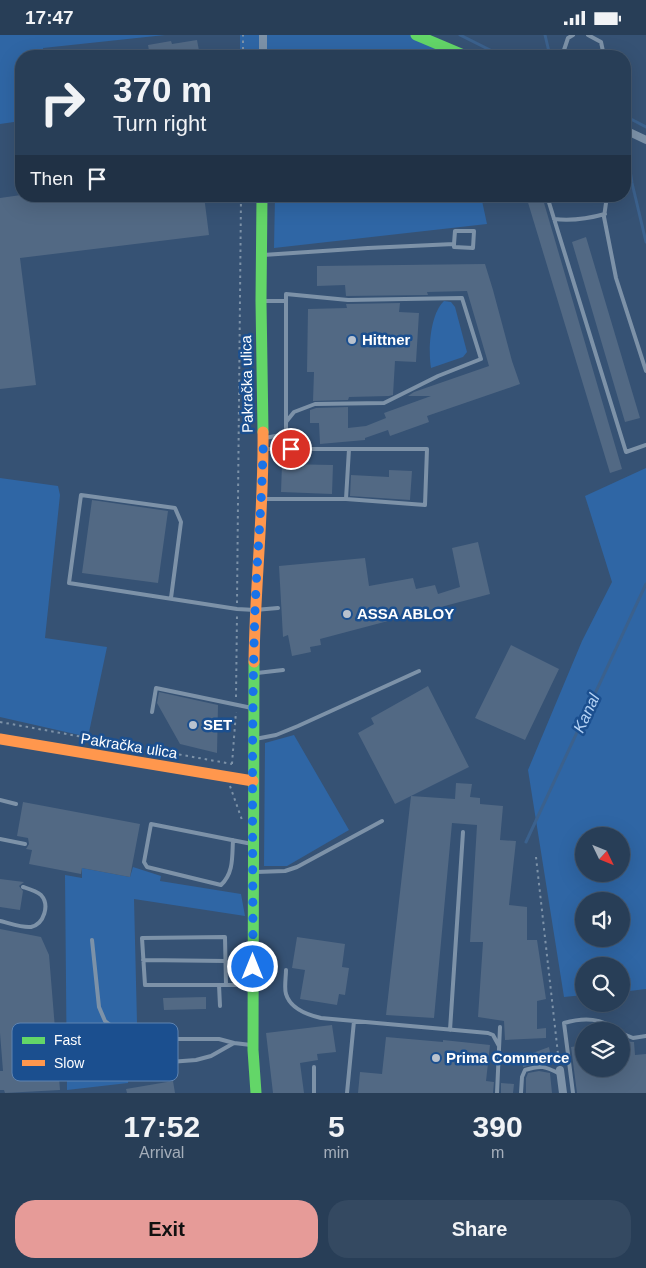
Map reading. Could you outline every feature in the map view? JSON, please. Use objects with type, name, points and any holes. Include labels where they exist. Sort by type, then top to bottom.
[{"type":"street","points":[[263,35],[263,50]]},
{"type":"street","points":[[416,35],[452,50]]},
{"type":"street","points":[[631,132],[646,140]]},
{"type":"street","name":"Pakračka ulica","points":[[256,1093],[253,1045],[253,739],[263,444],[262,202]]},
{"type":"street","name":"Pakračka ulica","points":[[0,739],[253,781]]},
{"type":"street","points":[[560,1073],[563,1093]]},
{"type":"lane","points":[[564,50],[568,38],[573,35]]},
{"type":"lane","points":[[588,35],[601,42],[603,50]]},
{"type":"lane","points":[[549,202],[626,452],[646,445]]},
{"type":"lane","points":[[606,202],[605,213],[616,278],[646,371]]},
{"type":"lane","points":[[554,219],[570,221],[590,218],[605,213]]},
{"type":"lane","points":[[261,255],[368,247],[454,244],[454,247],[473,248],[474,231],[455,231],[454,244]]},
{"type":"lane","points":[[263,444],[286,434],[286,422],[286,301],[286,294],[348,300],[462,298],[481,359],[438,376],[384,403],[315,404],[294,412],[286,422]]},
{"type":"lane","points":[[261,301],[286,301]]},
{"type":"lane","points":[[262,499],[346,499],[425,505],[427,449],[350,449],[263,444]]},
{"type":"lane","points":[[346,499],[350,449]]},
{"type":"lane","points":[[171,598],[181,522],[174,508],[81,495],[69,583],[256,611],[278,608]]},
{"type":"lane","points":[[254,673],[283,671]]},
{"type":"lane","points":[[253,739],[276,735],[298,727],[419,671]]},
{"type":"lane","points":[[152,712],[156,688],[254,708]]},
{"type":"lane","points":[[0,800],[16,804]]},
{"type":"lane","points":[[254,872],[285,871],[297,867],[382,821]]},
{"type":"lane","points":[[233,840],[231,872],[222,885],[147,867],[144,862],[151,824],[254,844]]},
{"type":"lane","points":[[450,1030],[463,832]]},
{"type":"lane","points":[[0,839],[25,844]]},
{"type":"lane","points":[[0,921],[30,927],[38,924],[44,915],[45,905],[42,896],[35,891],[23,887]]},
{"type":"lane","points":[[226,985],[225,937],[142,938],[145,985],[226,985],[253,985]]},
{"type":"lane","points":[[92,940],[99,1007],[108,1023]]},
{"type":"lane","points":[[143,960],[226,961]]},
{"type":"lane","points":[[286,970],[286,994],[295,1007],[307,1015],[320,1018],[488,1033],[493,1035],[499,1046]]},
{"type":"lane","points":[[219,985],[220,1006]]},
{"type":"lane","points":[[573,1093],[564,1023],[583,1019],[605,1022]]},
{"type":"lane","points":[[346,1093],[354,1021]]},
{"type":"lane","points":[[497,1093],[500,1027]]},
{"type":"lane","points":[[630,1037],[646,1036]]},
{"type":"lane","points":[[178,1039],[219,1039],[253,1045]]},
{"type":"lane","points":[[178,1061],[196,1060],[211,1056],[234,1043]]},
{"type":"lane","points":[[521,1093],[522,1077],[525,1070],[538,1066],[560,1073]]},
{"type":"lane","points":[[314,1067],[314,1093]]},
{"type":"path","points":[[243,35],[243,50]]},
{"type":"path","points":[[237,603],[241,202]]},
{"type":"path","points":[[231,768],[236,705],[237,612]]},
{"type":"path","points":[[0,722],[232,764]]},
{"type":"path","points":[[536,857],[560,1073]]},
{"type":"shaded area","points":[[0,35],[165,35],[43,48],[43,50],[15,50],[15,122],[0,124]]},
{"type":"shaded area","points":[[240,35],[416,35],[452,50],[240,50]]},
{"type":"shaded area","points":[[275,202],[482,202],[487,224],[274,248]]},
{"type":"shaded area","points":[[444,301],[451,302],[455,307],[467,352],[463,357],[431,368],[431,333],[436,314]]},
{"type":"shaded area","points":[[646,468],[646,989],[630,991],[630,957],[575,957],[575,996],[564,997],[528,770],[582,641],[612,582],[585,496]]},
{"type":"shaded area","points":[[0,478],[58,486],[60,495],[45,638],[107,647],[88,737],[0,717]]},
{"type":"shaded area","points":[[294,735],[349,830],[287,866],[264,866],[265,743]]},
{"type":"shaded area","points":[[133,867],[161,876],[160,881],[241,894],[245,916],[134,899],[137,1023],[66,1023],[65,875],[82,878],[82,868],[130,877]]},
{"type":"shaded area","points":[[67,1081],[128,1081],[128,1083],[67,1090]]},
{"type":"building","points":[[197,40],[199,50],[149,50],[148,45],[171,41],[172,44]]},
{"type":"building","points":[[15,196],[15,202],[205,202],[209,235],[20,258],[36,385],[0,389],[0,198]]},
{"type":"building","points":[[528,202],[544,202],[622,469],[610,473]]},
{"type":"building","points":[[586,237],[640,418],[625,422],[572,242]]},
{"type":"building","points":[[485,264],[520,384],[427,416],[429,422],[390,436],[388,430],[365,438],[365,440],[320,444],[319,423],[310,423],[310,410],[316,408],[348,407],[348,428],[366,426],[386,418],[384,413],[431,396],[408,396],[414,392],[489,366],[467,291],[427,292],[428,295],[346,296],[345,285],[317,286],[317,266]]},
{"type":"building","name":"Hittner","points":[[400,303],[399,312],[419,313],[416,362],[395,361],[393,395],[349,397],[348,400],[313,401],[314,372],[307,372],[308,309],[347,308],[346,304]]},
{"type":"building","points":[[282,464],[333,465],[332,494],[281,492]]},
{"type":"building","points":[[389,470],[412,471],[410,500],[350,496],[351,475],[389,477]]},
{"type":"building","points":[[92,500],[168,511],[158,583],[82,573]]},
{"type":"building","name":"ASSA ABLOY","points":[[478,542],[490,594],[320,639],[321,645],[310,647],[311,652],[292,656],[288,635],[283,637],[279,566],[365,558],[369,586],[413,578],[416,589],[435,585],[438,594],[460,587],[452,548]]},
{"type":"building","points":[[511,645],[559,669],[525,740],[475,718]]},
{"type":"building","points":[[428,686],[469,767],[395,804],[358,733],[374,724],[371,718]]},
{"type":"building","name":"SET","points":[[159,692],[218,705],[217,753],[180,744],[157,703]]},
{"type":"building","points":[[456,783],[472,784],[470,797],[480,798],[480,804],[503,806],[500,840],[516,841],[509,905],[527,907],[527,940],[537,940],[546,999],[537,1001],[537,1029],[546,1028],[546,1038],[505,1040],[504,1021],[478,1017],[483,942],[470,942],[477,825],[452,823],[434,1018],[386,1015],[411,796],[455,799]]},
{"type":"building","points":[[23,802],[140,824],[130,877],[82,868],[81,874],[29,864],[32,850],[26,849],[29,844],[28,838],[17,836]]},
{"type":"building","points":[[0,879],[24,882],[19,886],[23,891],[20,910],[0,907]]},
{"type":"building","points":[[0,929],[41,937],[49,955],[55,1023],[12,1023],[12,1081],[59,1081],[60,1090],[5,1093],[4,1090],[0,1090],[0,1071],[3,1071],[0,1033]]},
{"type":"building","points":[[297,937],[345,944],[342,967],[349,968],[345,995],[339,994],[337,1005],[300,999],[305,970],[292,968]]},
{"type":"building","points":[[206,997],[206,1009],[164,1010],[163,998]]},
{"type":"building","points":[[332,1025],[336,1052],[317,1054],[318,1060],[300,1063],[304,1093],[273,1093],[266,1033]]},
{"type":"building","name":"Prima Commerce","points":[[386,1037],[490,1045],[486,1081],[494,1082],[493,1093],[358,1093],[360,1072],[382,1074]]},
{"type":"building","points":[[630,1042],[634,1042],[635,1055],[646,1054],[646,1093],[577,1093],[571,1047],[575,1046],[575,1077],[630,1077]]},
{"type":"building","points":[[549,1047],[552,1063],[523,1067],[522,1057]]},
{"type":"building","points":[[539,1071],[550,1073],[552,1093],[526,1093],[528,1073]]},
{"type":"building","points":[[173,1081],[175,1093],[127,1093],[126,1089]]},
{"type":"building","points":[[501,1083],[514,1084],[513,1093],[501,1093]]},
{"type":"waterway","points":[[460,35],[490,50]]},
{"type":"waterway","points":[[545,35],[549,50]]},
{"type":"waterway","points":[[631,119],[646,127]]},
{"type":"waterway","name":"Kanal","points":[[631,177],[646,242]]},
{"type":"waterway","name":"Kanal","points":[[526,842],[646,584]]},
{"type":"traffic: fast","points":[[416,35],[452,50]]},
{"type":"traffic: fast","points":[[262,202],[263,432]]},
{"type":"traffic: fast","points":[[254,662],[253,1050],[256,1093]]},
{"type":"traffic: slow","points":[[254,662],[263,432]]},
{"type":"traffic: slow","points":[[0,739],[253,781]]},
{"type":"place","name":"Hittner","points":[[352,340]]},
{"type":"place","name":"ASSA ABLOY","points":[[347,614]]},
{"type":"place","name":"SET","points":[[193,725]]},
{"type":"place","name":"Prima Commerce","points":[[436,1058]]},
{"type":"route","points":[[253,967],[253,739],[263,449],[291,449]]}]
